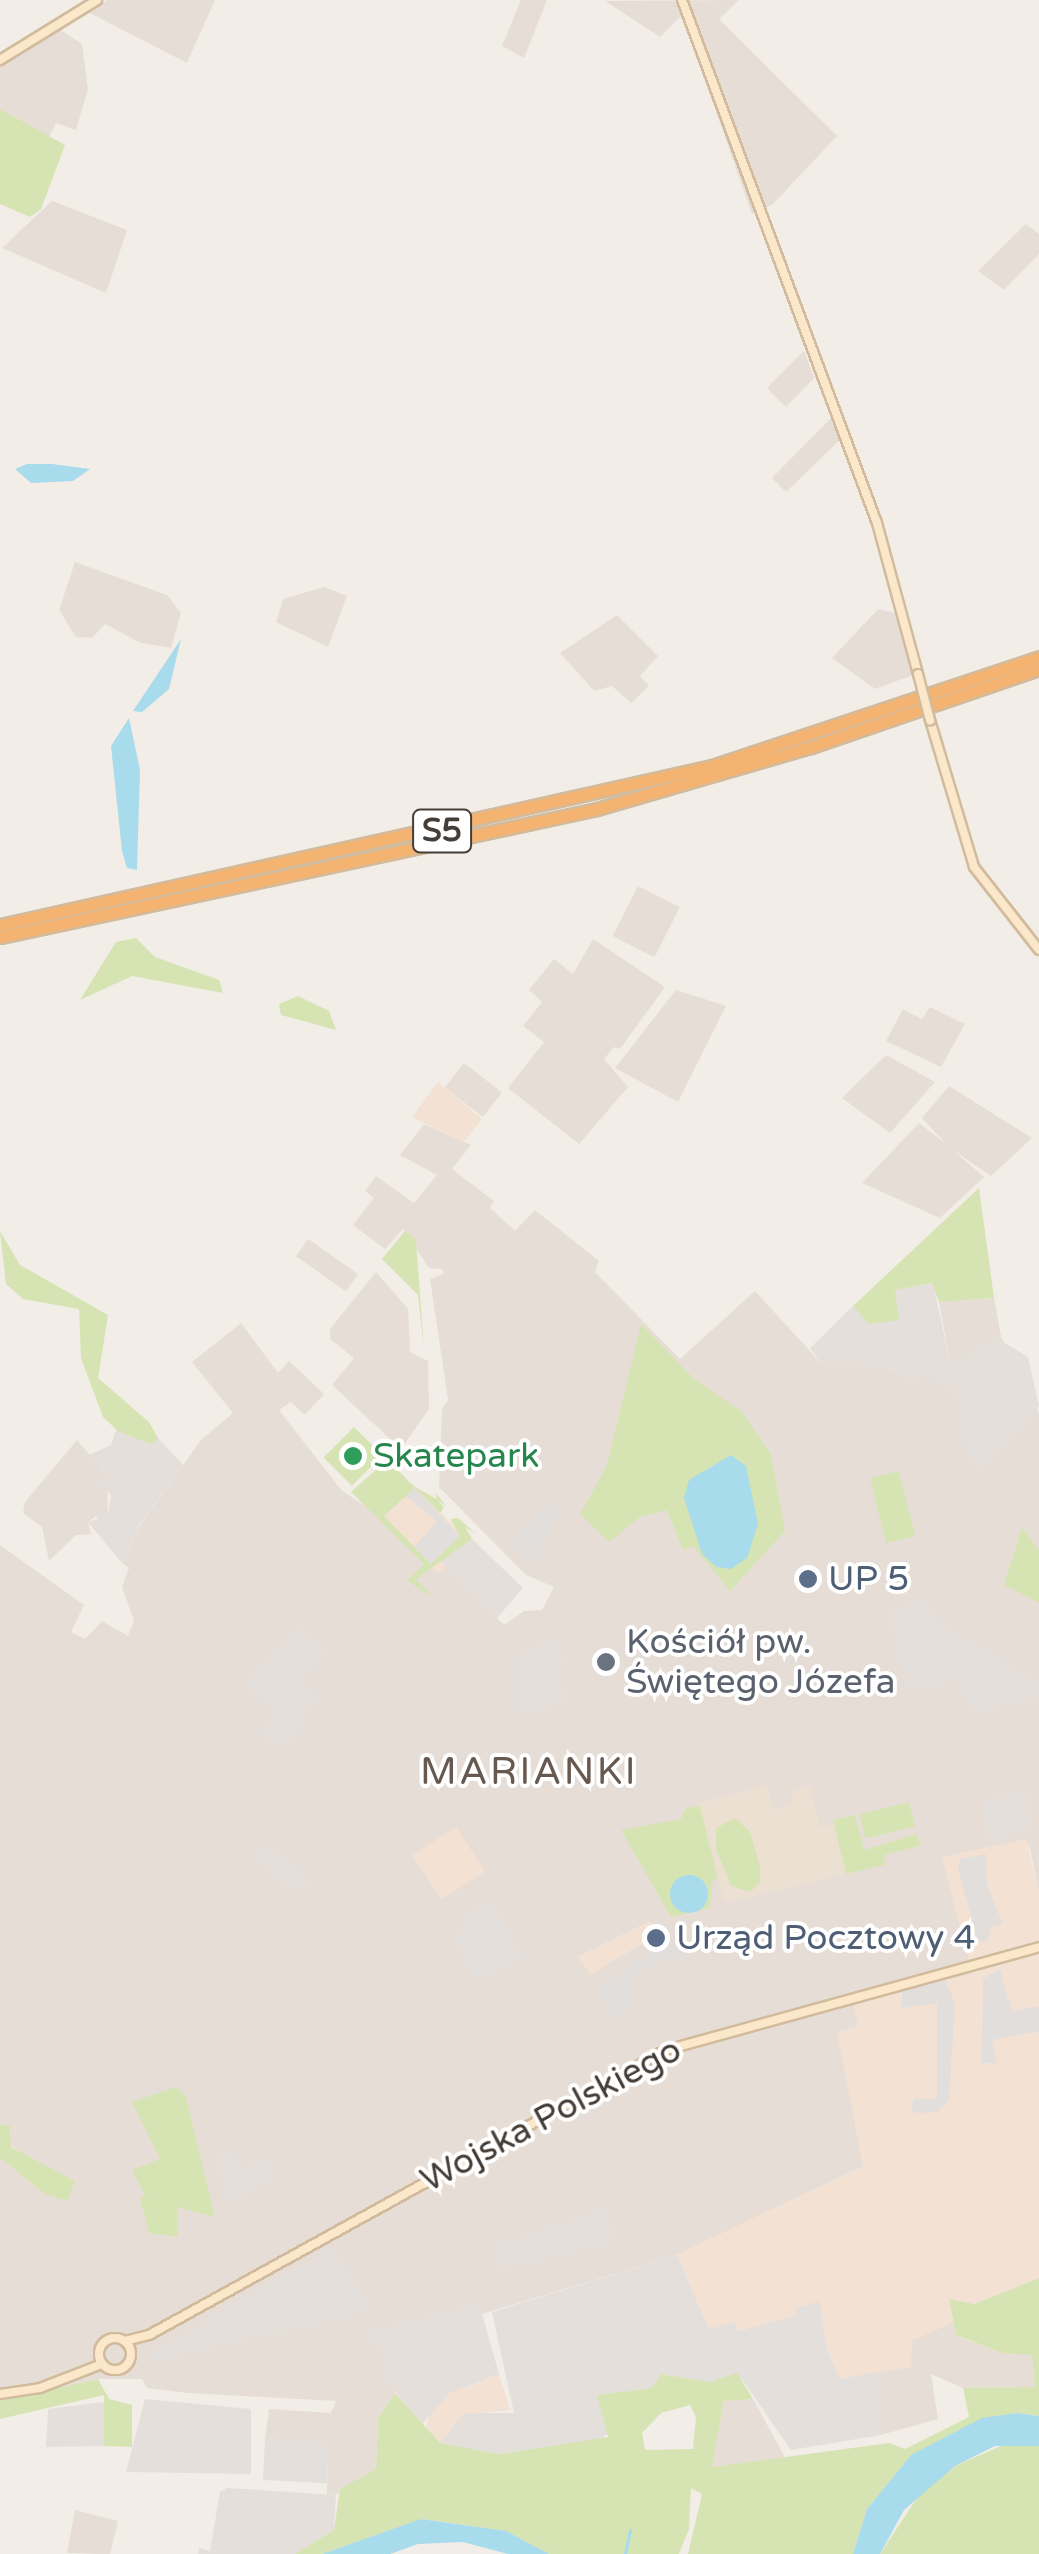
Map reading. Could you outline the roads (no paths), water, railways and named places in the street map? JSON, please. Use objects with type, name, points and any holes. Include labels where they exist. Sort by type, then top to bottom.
[{"type":"highway","name":"S5","points":[[0,925],[712,766],[1039,656]]},
{"type":"highway","name":"S5","points":[[0,937],[598,809],[811,747],[1039,668]]},
{"type":"street","points":[[0,60],[97,0]]},
{"type":"street","points":[[682,0],[850,448],[898,593],[930,720],[974,867],[1039,950]]},
{"type":"street","name":"Wojska Polskiego","points":[[128,2346],[666,2050],[1039,1947]]},
{"type":"street","points":[[0,2394],[40,2388],[101,2361],[123,2368],[128,2346],[105,2342],[101,2361]]},
{"type":"water","points":[[27,464],[90,469],[73,481],[31,483],[15,469]]},
{"type":"water","points":[[181,639],[169,689],[142,712],[133,711]]},
{"type":"water","points":[[129,718],[140,770],[137,870],[127,868],[122,851],[111,746]]},
{"type":"water","points":[[731,1455],[746,1466],[758,1524],[747,1558],[731,1569],[716,1567],[702,1554],[684,1498],[689,1480]]},
{"type":"water","points":[[689,1875],[702,1881],[708,1894],[702,1907],[689,1913],[676,1907],[670,1894],[676,1881]]},
{"type":"water","points":[[1017,2413],[1039,2416],[1039,2446],[995,2446],[955,2466],[904,2510],[880,2554],[853,2554],[867,2509],[911,2455],[982,2418]]},
{"type":"water","points":[[421,2519],[506,2531],[549,2554],[508,2554],[463,2542],[418,2544],[390,2554],[322,2554]]},
{"type":"waterway","points":[[625,2554],[630,2531]]},
{"type":"place","name":"Skatepark","points":[[353,1456]]},
{"type":"place","name":"UP 5","points":[[808,1579]]},
{"type":"place","name":"Kościół pw. Świętego Józefa","points":[[606,1662]]},
{"type":"place","name":"Urząd Pocztowy 4","points":[[656,1938]]},
{"type":"district","name":"MARIANKI","points":[[529,1773]]}]
